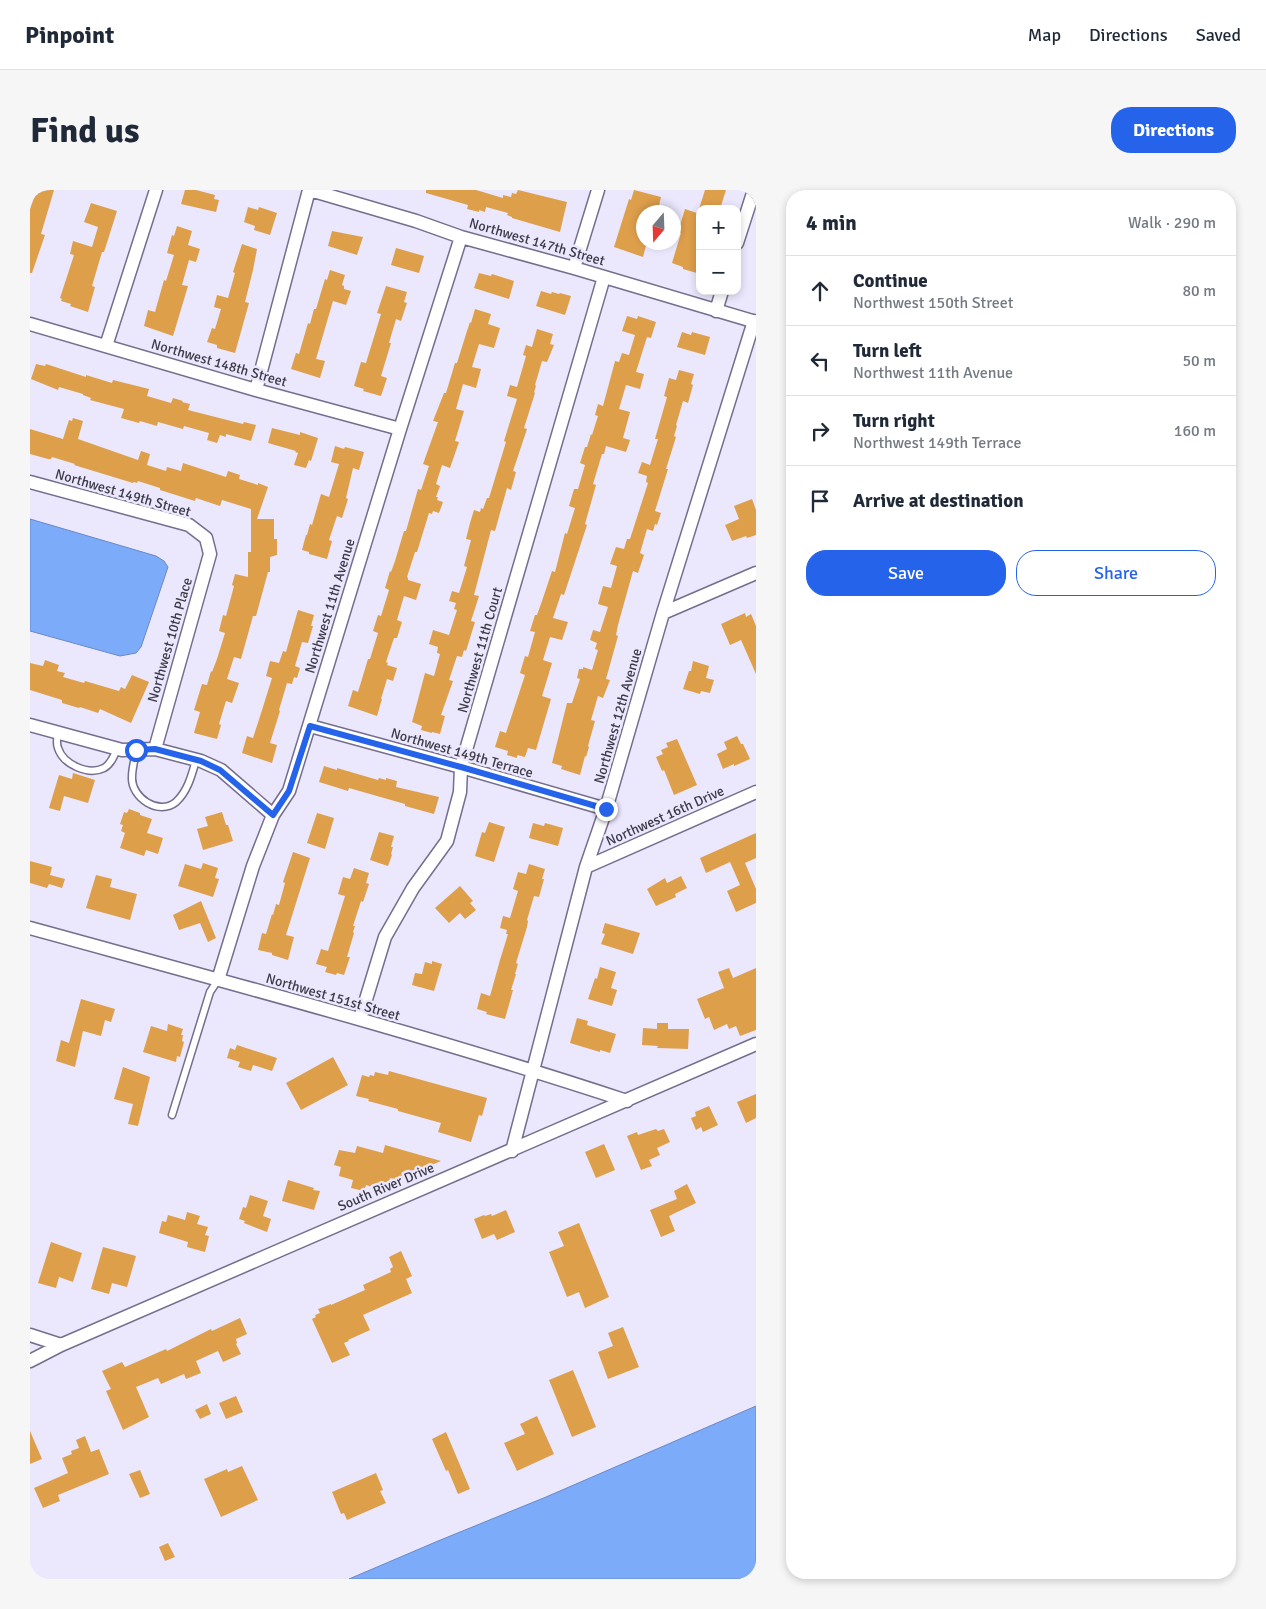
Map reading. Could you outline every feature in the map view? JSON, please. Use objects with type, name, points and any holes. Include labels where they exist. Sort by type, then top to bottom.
[{"type":"street","points":[[106,346],[156,190]]},
{"type":"street","points":[[256,390],[310,190]]},
{"type":"street","name":"Northwest 147th Street","points":[[310,190],[416,221],[461,237],[574,268],[755,322]]},
{"type":"street","points":[[574,268],[598,190]]},
{"type":"street","points":[[741,231],[754,190]]},
{"type":"street","name":"Northwest 11th Avenue","points":[[218,980],[253,866],[273,815],[289,791],[461,237]]},
{"type":"street","name":"Northwest 11th Court","points":[[360,1019],[385,937],[413,888],[446,840],[460,792],[461,767],[604,277]]},
{"type":"street","points":[[716,311],[721,295]]},
{"type":"street","name":"Northwest 12th Avenue","points":[[512,1151],[586,867],[606,809],[663,613],[755,322]]},
{"type":"street","name":"Northwest 148th Street","points":[[30,324],[256,390],[400,429]]},
{"type":"street","name":"Northwest 149th Street","points":[[30,482],[189,525],[206,538]]},
{"type":"street","name":"Northwest 10th Place","points":[[155,749],[210,554],[206,538]]},
{"type":"street","points":[[663,613],[756,573]]},
{"type":"street","points":[[30,725],[117,749],[155,749],[196,760],[220,770],[273,815]]},
{"type":"street","name":"Northwest 149th Terrace","points":[[310,726],[606,809]]},
{"type":"street","name":"Northwest 16th Drive","points":[[586,867],[756,792]]},
{"type":"street","name":"Northwest 151st Street","points":[[30,928],[360,1019],[532,1070],[627,1101]]},
{"type":"street","name":"South River Drive","points":[[30,1361],[61,1345],[756,1044]]},
{"type":"street","points":[[30,1335],[61,1345]]},
{"type":"lane","points":[[58,732],[58,750],[65,760],[76,767],[95,771],[104,768],[110,763],[117,749]]},
{"type":"lane","points":[[136,750],[131,778],[133,786],[141,798],[161,808],[170,806],[178,800],[190,781],[196,760]]},
{"type":"lane","points":[[172,1115],[210,992],[218,980]]},
{"type":"water","points":[[30,519],[156,556],[164,561],[168,567],[141,647],[136,653],[120,656],[30,631]]},
{"type":"water","points":[[756,1406],[756,1579],[349,1579],[546,1497]]},
{"type":"building","points":[[37,190],[54,190],[41,234],[45,235],[32,273],[30,273],[30,209]]},
{"type":"building","points":[[185,190],[196,190],[215,195],[214,199],[219,200],[216,212],[181,204]]},
{"type":"building","points":[[426,190],[476,190],[503,198],[503,195],[511,197],[512,193],[516,194],[518,190],[567,202],[560,232],[512,218],[507,215],[508,213],[486,207],[485,212],[467,209],[468,205],[426,193]]},
{"type":"building","points":[[634,190],[661,197],[659,205],[636,205],[636,250],[645,250],[643,257],[614,247],[629,199],[631,200]]},
{"type":"building","points":[[705,190],[726,190],[721,205],[700,205]]},
{"type":"building","points":[[91,203],[117,211],[92,286],[95,287],[88,312],[70,306],[71,304],[61,301],[62,299],[60,298],[74,255],[70,254],[73,241],[92,247],[98,227],[84,222]]},
{"type":"building","points":[[248,207],[258,210],[259,207],[277,213],[270,235],[254,230],[255,226],[244,222]]},
{"type":"building","points":[[685,209],[696,213],[696,273],[672,263],[676,250],[681,250],[681,222]]},
{"type":"building","points":[[177,226],[192,231],[188,245],[200,249],[196,262],[189,260],[182,285],[188,286],[173,336],[144,326],[148,310],[155,312],[164,280],[166,281],[174,255],[167,253],[172,235],[174,236]]},
{"type":"building","points":[[332,231],[363,237],[357,255],[328,246]]},
{"type":"building","points":[[242,244],[257,249],[245,302],[249,303],[235,353],[217,348],[217,345],[207,342],[212,328],[215,329],[221,309],[214,307],[217,295],[228,298],[235,273],[233,272]]},
{"type":"building","points":[[396,248],[424,256],[419,273],[391,265]]},
{"type":"building","points":[[330,270],[345,275],[342,285],[344,289],[351,291],[346,305],[333,301],[316,359],[325,361],[320,378],[291,369],[296,353],[299,354],[308,323],[310,324],[325,279],[327,280]]},
{"type":"building","points":[[479,273],[491,276],[492,274],[514,281],[509,299],[474,288]]},
{"type":"building","points":[[386,286],[407,292],[404,302],[407,303],[401,321],[396,319],[389,343],[391,343],[381,376],[387,378],[381,396],[363,391],[364,389],[354,386],[361,362],[366,363],[381,314],[377,313]]},
{"type":"building","points":[[541,291],[571,296],[565,315],[536,306]]},
{"type":"building","points":[[475,309],[491,314],[488,324],[500,328],[494,348],[479,344],[472,367],[481,369],[476,388],[463,384],[456,409],[464,411],[455,441],[459,442],[450,468],[442,465],[436,484],[440,486],[436,497],[438,497],[437,500],[443,502],[439,513],[433,511],[432,514],[429,513],[407,577],[408,580],[421,584],[416,600],[404,596],[397,620],[402,622],[386,662],[388,663],[387,665],[397,668],[393,681],[387,679],[377,716],[348,706],[353,690],[358,692],[368,659],[370,659],[378,633],[373,631],[378,615],[381,616],[389,590],[385,588],[390,571],[404,531],[406,531],[418,489],[421,490],[429,466],[423,464],[438,422],[433,421],[444,393],[446,393]]},
{"type":"building","points":[[627,316],[637,319],[638,316],[656,322],[651,338],[647,337],[636,372],[644,374],[640,389],[626,385],[619,409],[630,412],[623,438],[630,440],[626,452],[606,446],[604,454],[602,454],[593,484],[596,485],[585,524],[587,525],[564,595],[561,594],[553,618],[568,622],[562,640],[550,637],[543,660],[552,663],[542,696],[551,699],[536,750],[528,748],[525,757],[517,755],[517,758],[507,755],[508,751],[495,747],[500,731],[506,733],[525,675],[520,673],[525,656],[528,657],[535,632],[530,631],[552,571],[555,572],[565,533],[567,534],[575,508],[569,506],[574,489],[578,489],[585,465],[580,463],[598,416],[595,415],[598,404],[603,406],[615,361],[619,362],[622,353],[629,355],[635,335],[622,331]]},
{"type":"building","points":[[537,329],[553,334],[550,344],[554,345],[547,362],[542,361],[535,385],[535,393],[524,428],[527,429],[513,471],[516,472],[511,490],[507,488],[495,531],[491,530],[474,595],[479,596],[471,621],[475,622],[466,651],[464,650],[462,657],[457,656],[449,680],[453,681],[441,715],[445,716],[440,734],[421,730],[422,726],[412,722],[425,673],[434,676],[440,654],[437,653],[438,647],[429,644],[433,630],[449,635],[457,610],[454,609],[456,603],[449,601],[452,591],[459,593],[467,567],[464,566],[471,540],[466,539],[470,523],[474,510],[480,512],[487,498],[489,498],[517,399],[507,396],[510,385],[517,387],[526,356],[523,355],[526,345],[532,347]]},
{"type":"building","points":[[682,332],[691,335],[692,332],[710,337],[705,355],[677,347]]},
{"type":"building","points":[[36,364],[45,366],[46,364],[86,377],[86,375],[112,383],[113,380],[149,389],[147,396],[171,403],[173,398],[183,401],[190,404],[188,410],[243,424],[244,422],[256,425],[251,441],[226,434],[226,437],[220,435],[217,443],[207,440],[209,433],[184,426],[183,429],[158,422],[157,426],[121,418],[124,409],[90,400],[91,398],[83,394],[59,387],[58,390],[31,379]]},
{"type":"building","points":[[679,370],[694,374],[691,384],[693,385],[688,403],[683,401],[676,425],[674,436],[676,437],[655,511],[661,513],[653,531],[647,529],[640,553],[644,555],[638,573],[633,571],[606,679],[610,680],[603,698],[598,696],[591,720],[595,721],[580,775],[561,769],[562,766],[552,763],[567,703],[572,703],[580,679],[577,678],[579,669],[583,669],[583,667],[592,670],[598,650],[595,649],[597,643],[590,640],[593,630],[600,632],[608,607],[598,604],[603,586],[611,588],[617,566],[610,564],[616,547],[624,549],[627,539],[630,539],[648,483],[646,482],[647,476],[638,473],[642,462],[650,465],[658,439],[655,439],[667,397],[664,396],[669,378],[676,380]]},
{"type":"building","points":[[73,418],[83,421],[78,439],[138,460],[141,451],[150,454],[147,465],[166,471],[167,467],[181,471],[183,463],[226,477],[228,471],[240,475],[239,479],[268,487],[257,519],[274,519],[274,539],[277,539],[277,555],[270,557],[270,572],[268,572],[256,616],[253,616],[241,659],[234,657],[227,679],[239,683],[232,703],[226,701],[219,724],[221,725],[217,739],[194,733],[200,712],[194,710],[202,684],[207,685],[225,633],[219,631],[223,615],[226,616],[234,586],[232,585],[235,574],[248,577],[248,552],[251,552],[251,509],[222,500],[220,506],[196,498],[195,501],[138,481],[133,483],[52,457],[48,459],[30,454],[30,429],[63,439],[69,420],[72,421]]},
{"type":"building","points":[[272,428],[300,435],[300,432],[318,438],[311,461],[309,460],[306,468],[294,465],[298,453],[296,451],[268,443]]},
{"type":"building","points":[[335,446],[364,452],[359,470],[353,468],[346,498],[348,499],[342,518],[337,516],[329,540],[332,541],[327,559],[302,550],[321,494],[329,497],[339,464],[331,462]]},
{"type":"building","points":[[752,499],[756,510],[756,535],[732,541],[725,525],[739,519],[734,506]]},
{"type":"building","points":[[298,610],[314,615],[311,626],[313,626],[308,643],[302,642],[295,666],[300,668],[297,678],[294,677],[292,684],[287,683],[270,743],[277,745],[272,763],[242,753],[247,736],[253,738],[272,678],[266,676],[270,661],[279,663],[283,651],[286,652]]},
{"type":"building","points":[[745,613],[746,617],[751,614],[756,626],[756,674],[741,640],[730,645],[721,624]]},
{"type":"building","points":[[45,660],[59,665],[57,671],[65,673],[63,677],[119,691],[121,687],[125,689],[132,675],[149,682],[131,723],[100,709],[98,713],[79,708],[62,703],[62,700],[30,690],[30,663],[43,666]]},
{"type":"building","points":[[693,661],[709,666],[706,678],[714,680],[710,693],[701,691],[700,694],[683,689]]},
{"type":"building","points":[[737,736],[750,759],[723,769],[717,754],[727,749],[724,742]]},
{"type":"building","points":[[677,739],[697,785],[674,795],[664,770],[662,771],[656,757],[663,754],[661,750],[668,747],[666,743]]},
{"type":"building","points":[[324,766],[378,780],[379,778],[386,780],[386,778],[397,781],[396,787],[439,797],[434,814],[349,788],[348,791],[319,782]]},
{"type":"building","points":[[73,773],[95,780],[88,803],[64,796],[60,811],[49,808],[59,775],[72,779]]},
{"type":"building","points":[[129,809],[152,819],[147,833],[163,838],[158,854],[146,850],[144,856],[120,848],[125,833],[121,831],[123,825],[120,824],[124,812],[127,813]]},
{"type":"building","points":[[222,812],[233,841],[203,850],[197,829],[208,826],[205,817]]},
{"type":"building","points":[[317,813],[334,818],[325,849],[307,843]]},
{"type":"building","points":[[489,822],[505,827],[494,862],[475,856],[482,832],[485,833]]},
{"type":"building","points":[[533,823],[544,826],[545,823],[563,828],[558,846],[529,838]]},
{"type":"building","points":[[379,832],[394,836],[391,847],[393,847],[392,855],[388,866],[370,860]]},
{"type":"building","points":[[756,833],[756,858],[745,863],[756,889],[756,903],[736,912],[727,891],[740,885],[730,862],[706,873],[700,858]]},
{"type":"building","points":[[293,852],[310,858],[286,935],[294,937],[288,960],[272,955],[272,953],[258,950],[262,933],[266,934],[276,904],[279,905],[285,883],[283,882]]},
{"type":"building","points":[[30,861],[52,867],[50,875],[65,879],[62,888],[49,884],[47,888],[30,883]]},
{"type":"building","points":[[203,863],[218,868],[215,878],[219,879],[213,897],[178,886],[185,864],[201,869]]},
{"type":"building","points":[[529,864],[545,869],[542,879],[544,879],[539,897],[534,896],[527,920],[527,927],[516,963],[518,964],[511,990],[513,990],[505,1019],[486,1014],[487,1012],[477,1009],[481,993],[490,996],[508,934],[506,934],[507,930],[500,928],[503,916],[510,918],[518,891],[513,889],[518,872],[526,874]]},
{"type":"building","points":[[354,868],[369,873],[366,883],[369,884],[353,926],[355,926],[354,933],[347,957],[350,957],[344,975],[337,973],[336,975],[325,972],[327,967],[316,964],[321,949],[328,951],[345,896],[338,894],[343,877],[350,879]]},
{"type":"building","points":[[96,875],[112,879],[110,887],[137,894],[130,920],[86,908]]},
{"type":"building","points":[[681,876],[687,888],[675,894],[676,897],[656,906],[647,889],[665,878],[667,883]]},
{"type":"building","points":[[460,886],[473,901],[470,903],[476,910],[465,919],[460,913],[449,923],[435,908]]},
{"type":"building","points":[[201,901],[216,938],[208,942],[200,923],[179,930],[173,915]]},
{"type":"building","points":[[605,923],[640,933],[633,954],[601,944],[605,934],[602,933]]},
{"type":"building","points":[[432,961],[442,964],[434,991],[412,985],[415,973],[422,974],[425,962],[432,964]]},
{"type":"building","points":[[600,967],[616,972],[611,988],[617,990],[612,1006],[588,999]]},
{"type":"building","points":[[729,968],[733,978],[756,968],[756,1030],[740,1036],[736,1026],[729,1029],[727,1024],[714,1030],[709,1017],[705,1019],[697,999],[724,988],[718,972]]},
{"type":"building","points":[[81,999],[115,1009],[111,1022],[105,1020],[101,1036],[83,1031],[75,1067],[56,1061],[61,1040],[69,1043]]},
{"type":"building","points":[[577,1018],[588,1021],[587,1025],[616,1034],[610,1053],[570,1043]]},
{"type":"building","points":[[657,1023],[668,1023],[668,1029],[689,1029],[688,1049],[657,1048],[658,1046],[642,1045],[643,1028],[657,1029]]},
{"type":"building","points":[[168,1024],[183,1029],[181,1035],[183,1035],[182,1041],[184,1042],[180,1057],[177,1056],[176,1062],[143,1052],[151,1026],[167,1031]]},
{"type":"building","points":[[237,1045],[277,1058],[272,1071],[253,1065],[251,1071],[238,1067],[240,1062],[227,1058],[230,1048],[235,1050]]},
{"type":"building","points":[[333,1057],[348,1085],[301,1110],[286,1083]]},
{"type":"building","points":[[123,1067],[150,1077],[138,1126],[128,1124],[133,1104],[114,1099]]},
{"type":"building","points":[[389,1071],[487,1098],[482,1116],[479,1115],[471,1142],[438,1132],[441,1123],[398,1111],[398,1109],[356,1096],[362,1075],[374,1076],[375,1072],[388,1075]]},
{"type":"building","points":[[756,1094],[756,1118],[746,1123],[737,1102]]},
{"type":"building","points":[[709,1106],[718,1125],[703,1132],[701,1127],[696,1130],[691,1118],[696,1116],[695,1112]]},
{"type":"building","points":[[656,1129],[658,1131],[664,1129],[670,1142],[657,1148],[660,1155],[649,1160],[652,1166],[641,1170],[627,1136],[637,1132],[638,1135]]},
{"type":"building","points":[[604,1144],[615,1170],[596,1178],[585,1152]]},
{"type":"building","points":[[385,1145],[441,1161],[397,1180],[390,1178],[388,1185],[379,1189],[366,1185],[364,1191],[351,1188],[353,1180],[339,1176],[341,1167],[334,1165],[339,1150],[355,1153],[357,1146],[383,1153]]},
{"type":"building","points":[[288,1180],[320,1191],[314,1210],[282,1201]]},
{"type":"building","points":[[687,1184],[696,1203],[669,1216],[675,1231],[661,1237],[650,1210],[677,1199],[674,1191]]},
{"type":"building","points":[[250,1195],[268,1201],[263,1216],[271,1219],[267,1232],[244,1223],[245,1221],[239,1219],[243,1207],[246,1208]]},
{"type":"building","points":[[506,1210],[515,1232],[497,1240],[494,1234],[482,1239],[474,1219],[484,1215],[491,1214],[492,1216]]},
{"type":"building","points":[[187,1212],[200,1216],[197,1224],[208,1227],[205,1235],[209,1236],[205,1252],[187,1247],[188,1242],[159,1233],[162,1221],[166,1222],[168,1215],[185,1220]]},
{"type":"building","points":[[579,1223],[609,1297],[585,1308],[579,1292],[567,1297],[549,1252],[564,1246],[558,1232]]},
{"type":"building","points":[[51,1242],[82,1253],[73,1282],[59,1277],[56,1288],[38,1283]]},
{"type":"building","points":[[103,1247],[136,1256],[127,1287],[112,1283],[109,1294],[91,1289]]},
{"type":"building","points":[[401,1251],[412,1276],[406,1279],[412,1293],[363,1315],[370,1330],[344,1343],[350,1355],[332,1363],[312,1319],[320,1313],[318,1309],[365,1290],[363,1285],[391,1272],[390,1269],[393,1267],[389,1257]]},
{"type":"building","points":[[240,1318],[247,1334],[236,1339],[236,1344],[241,1354],[223,1362],[218,1351],[196,1361],[201,1373],[186,1379],[184,1374],[161,1384],[158,1378],[136,1387],[149,1417],[123,1430],[106,1391],[111,1389],[102,1371],[122,1362],[125,1367],[166,1349],[167,1351],[211,1329],[212,1331]]},
{"type":"building","points":[[623,1327],[639,1367],[608,1379],[598,1352],[613,1346],[608,1333]]},
{"type":"building","points":[[573,1370],[596,1427],[572,1437],[549,1380]]},
{"type":"building","points":[[236,1396],[243,1412],[226,1419],[219,1403]]},
{"type":"building","points":[[207,1404],[211,1414],[200,1419],[195,1410]]},
{"type":"building","points":[[537,1416],[554,1454],[517,1471],[504,1443],[525,1434],[520,1424]]},
{"type":"building","points":[[30,1431],[42,1459],[30,1464]]},
{"type":"building","points":[[446,1432],[470,1489],[458,1494],[432,1439]]},
{"type":"building","points":[[85,1436],[91,1452],[99,1449],[109,1474],[58,1495],[60,1501],[43,1508],[34,1488],[68,1473],[62,1458],[72,1454],[71,1451],[79,1448],[76,1440]]},
{"type":"building","points":[[242,1466],[258,1500],[221,1517],[204,1479],[227,1469],[228,1472]]},
{"type":"building","points":[[140,1470],[150,1494],[140,1498],[129,1474]]},
{"type":"building","points":[[376,1473],[383,1490],[380,1491],[386,1503],[347,1520],[344,1513],[341,1514],[332,1492]]},
{"type":"building","points":[[168,1543],[175,1557],[165,1561],[159,1547]]},
{"type":"route","points":[[136,750],[155,749],[201,761],[220,770],[273,815],[289,791],[310,726],[606,809]]}]
